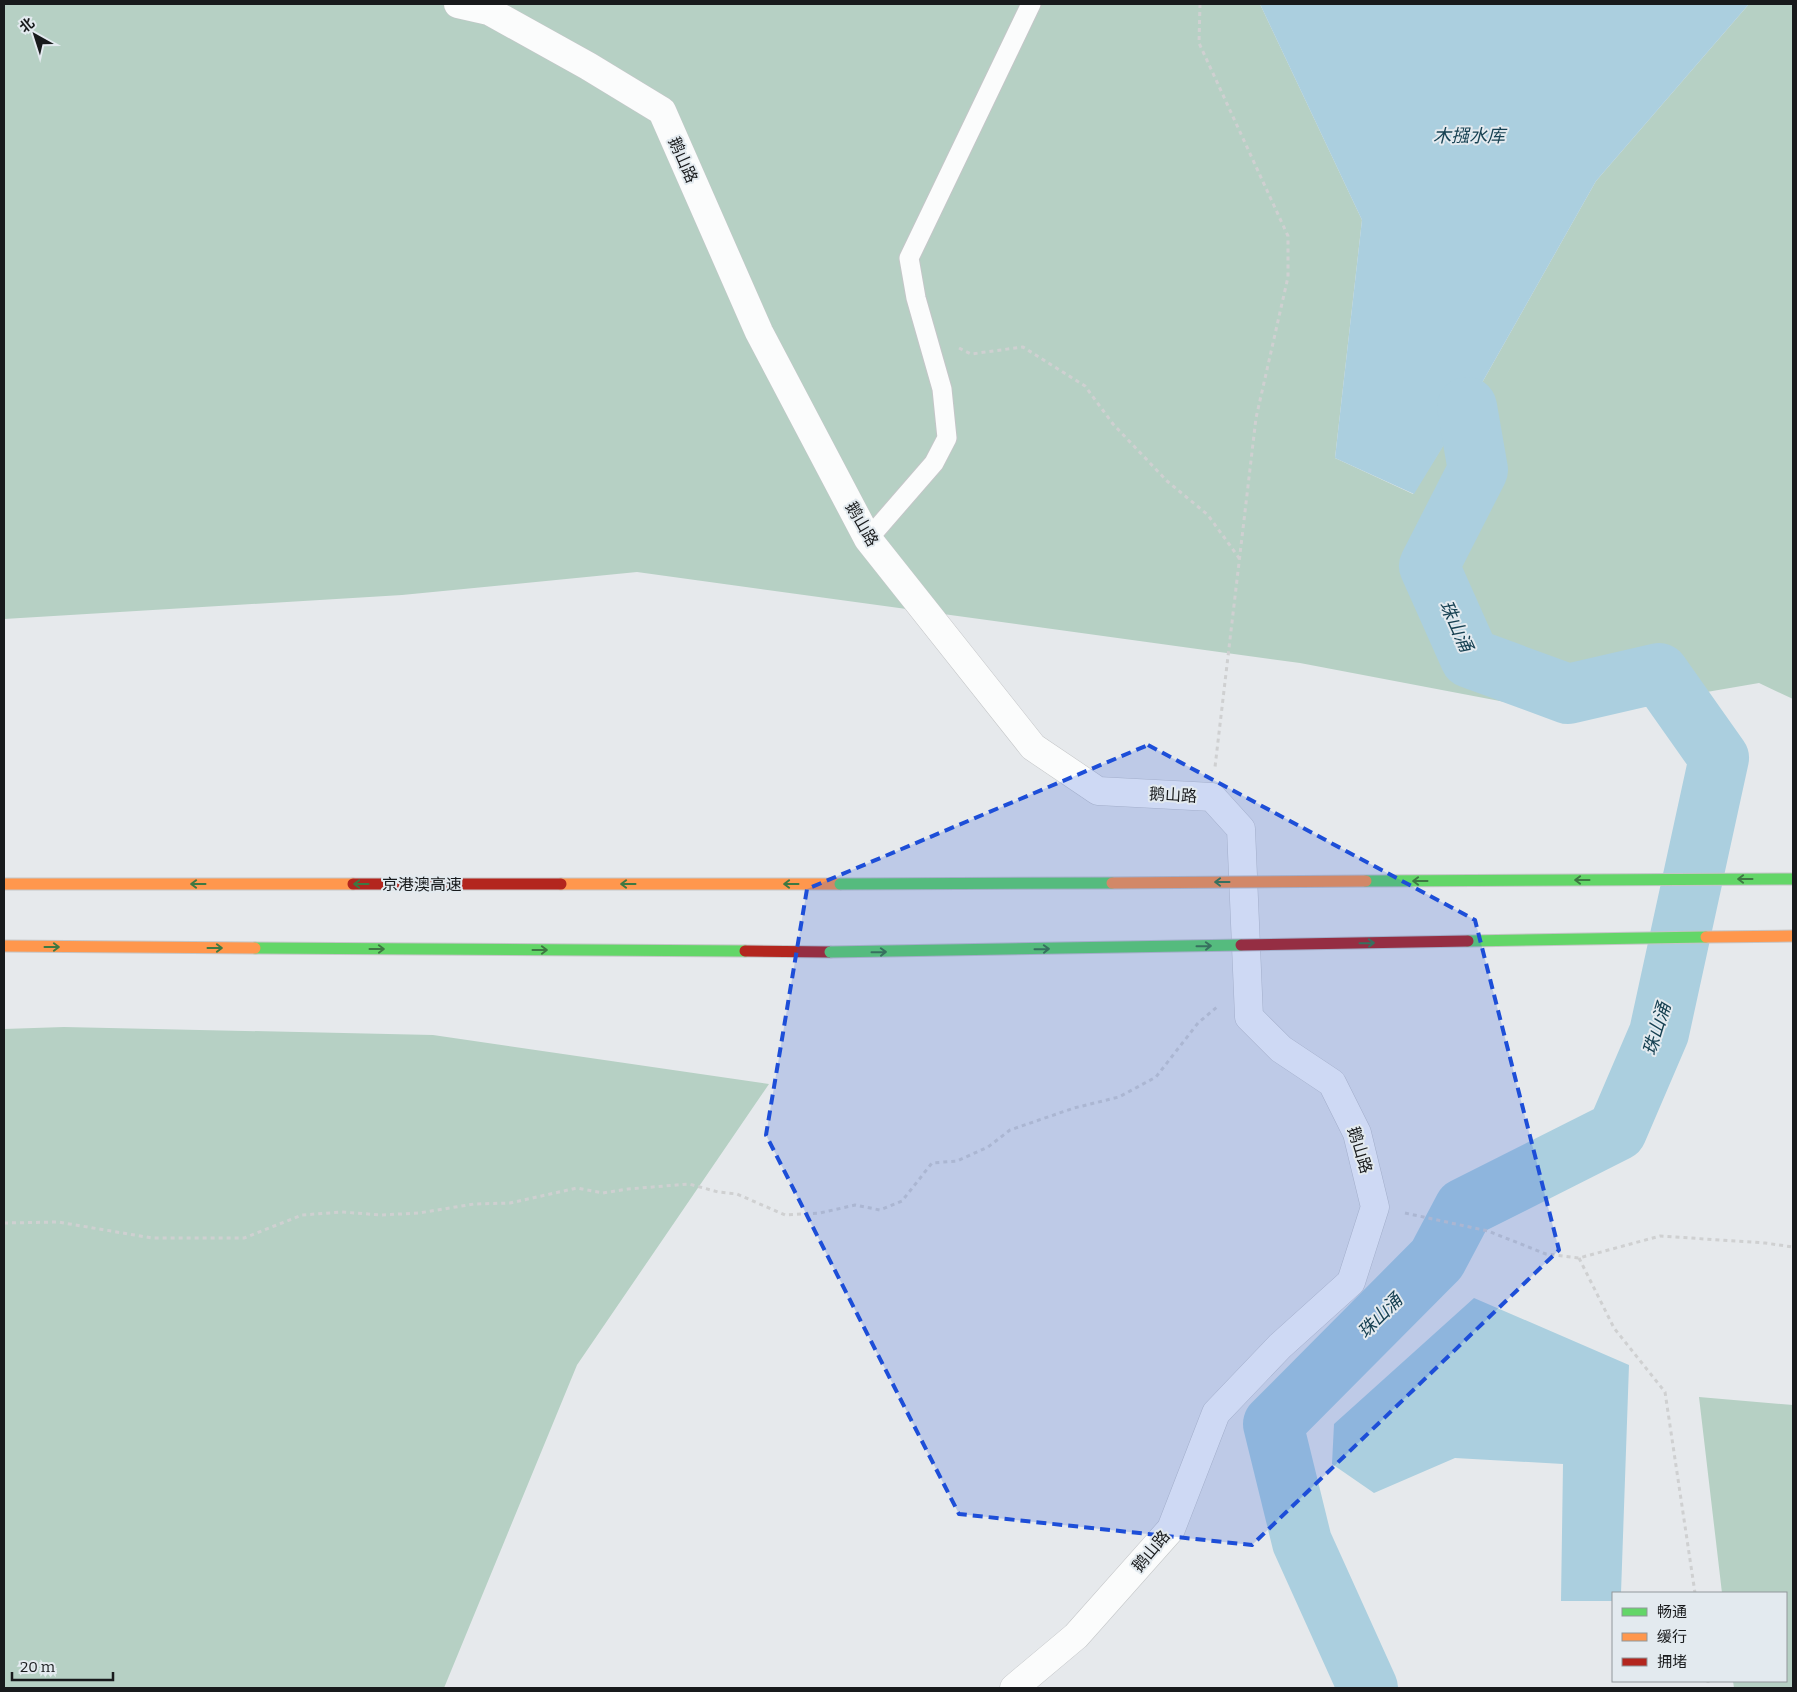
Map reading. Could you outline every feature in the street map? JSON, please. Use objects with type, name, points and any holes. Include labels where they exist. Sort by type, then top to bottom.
[{"type":"highway","name":"京港澳高速","points":[[4,884],[840,884],[1793,878]]},
{"type":"highway","points":[[4,946],[830,952],[1793,936]]},
{"type":"street","name":"鹅山路","points":[[458,4],[489,11],[588,66],[662,111],[759,332],[868,539],[1033,747],[1098,791],[1212,797],[1241,830],[1249,1017],[1281,1049],[1332,1082],[1357,1133],[1375,1207],[1351,1282],[1280,1346],[1216,1413],[1170,1529],[1076,1636],[1014,1688]]},
{"type":"lane","points":[[868,539],[934,463],[948,438],[942,389],[916,298],[909,258],[1030,4]]},
{"type":"path","points":[[1200,4],[1200,43],[1288,236],[1288,277],[1256,418],[1212,797]]},
{"type":"path","points":[[925,332],[971,354],[1023,347],[1085,386],[1113,424],[1160,474],[1208,515],[1239,559]]},
{"type":"path","points":[[4,1223],[58,1222],[152,1238],[244,1238],[302,1215],[342,1212],[381,1216],[419,1213],[474,1204],[510,1203],[577,1188],[603,1193],[628,1188],[689,1184],[718,1192],[737,1194],[785,1215],[820,1213],[855,1205],[880,1210],[902,1201],[932,1163],[957,1161],[988,1147],[1010,1130],[1074,1108],[1119,1097],[1156,1077],[1198,1023],[1220,1004],[1249,1017]]},
{"type":"path","points":[[1375,1207],[1488,1231],[1546,1254],[1579,1258],[1660,1236],[1765,1243],[1793,1247]]},
{"type":"path","points":[[1579,1258],[1614,1328],[1665,1392],[1695,1592]]},
{"type":"highlighted area","points":[[1148,745],[1475,920],[1559,1250],[1252,1545],[959,1514],[766,1135],[807,889]]},
{"type":"green space","points":[[4,4],[1260,4],[1362,220],[1335,458],[1413,494],[1483,381],[1596,181],[1749,4],[1793,4],[1793,699],[1759,683],[1573,715],[1300,663],[637,572],[402,595],[4,619]]},
{"type":"green space","points":[[64,1027],[433,1035],[769,1084],[577,1365],[444,1688],[4,1688],[4,1029]]},
{"type":"green space","points":[[1699,1397],[1793,1405],[1793,1688],[1734,1688],[1733,1682],[1787,1682],[1787,1592],[1722,1592]]},
{"type":"water","name":"木摾水库","points":[[1260,4],[1749,4],[1596,181],[1483,381],[1414,494],[1335,458],[1362,220]]},
{"type":"water","points":[[1474,1298],[1629,1365],[1621,1592],[1612,1592],[1612,1601],[1561,1601],[1563,1464],[1455,1458],[1374,1493],[1332,1464],[1334,1424]]},
{"type":"waterway","name":"珠山涌","points":[[1368,1688],[1302,1542],[1273,1424],[1437,1259],[1464,1208],[1617,1131],[1659,1033],[1719,758],[1659,673],[1568,694],[1470,658],[1429,566],[1478,470],[1467,407]]},
{"type":"traffic: fast","points":[[1366,881],[1793,879]]},
{"type":"traffic: fast","points":[[840,884],[1112,883]]},
{"type":"traffic: fast","points":[[1468,941],[1706,937]]},
{"type":"traffic: fast","points":[[830,952],[1241,945]]},
{"type":"traffic: fast","points":[[255,948],[745,951]]},
{"type":"traffic: slow","points":[[1112,883],[1366,881]]},
{"type":"traffic: slow","points":[[4,884],[353,884]]},
{"type":"traffic: slow","points":[[561,884],[840,884]]},
{"type":"traffic: slow","points":[[1706,937],[1793,936]]},
{"type":"traffic: slow","points":[[4,946],[255,948]]},
{"type":"traffic: jam","points":[[353,884],[561,884]]},
{"type":"traffic: jam","points":[[1241,945],[1468,941]]},
{"type":"traffic: jam","points":[[745,951],[830,952]]}]
